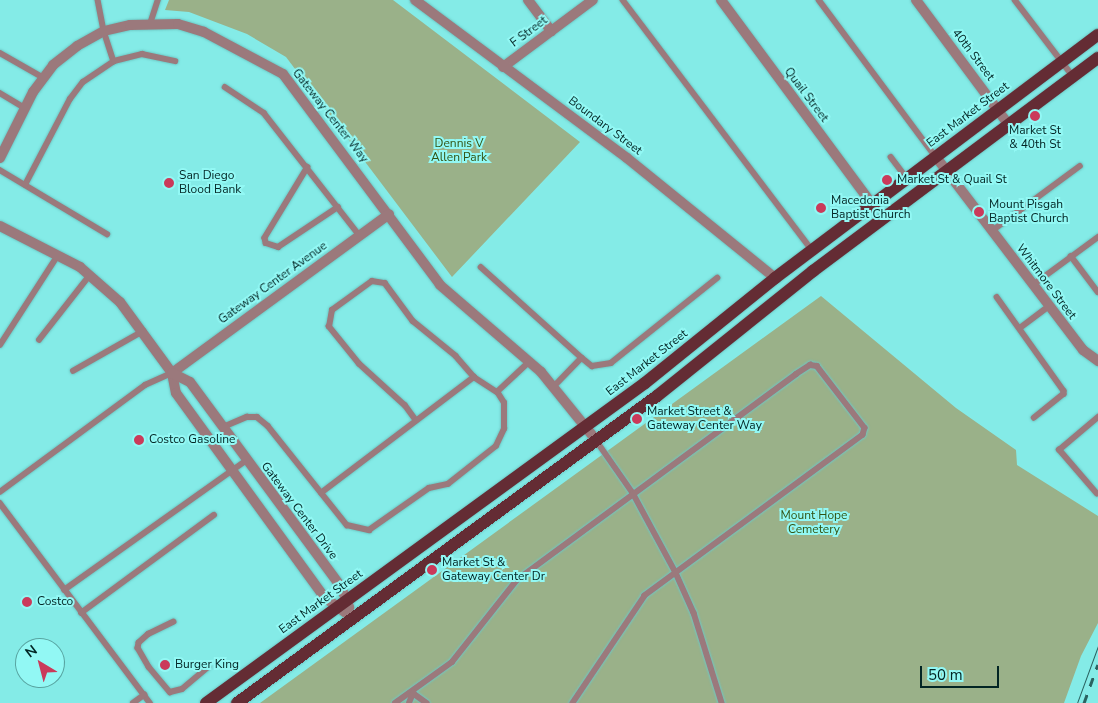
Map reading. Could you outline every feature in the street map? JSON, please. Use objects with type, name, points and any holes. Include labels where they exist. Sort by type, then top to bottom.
[{"type":"main road","name":"East Market Street","points":[[206,703],[650,380],[775,278],[1098,35]]},
{"type":"main road","points":[[237,703],[676,383],[813,271],[1098,58]]},
{"type":"main road","points":[[676,383],[693,360],[767,297],[775,278]]},
{"type":"street","name":"Boundary Street","points":[[416,0],[627,158],[775,278]]},
{"type":"street","points":[[528,0],[551,31]]},
{"type":"street","name":"F Street","points":[[504,67],[593,0]]},
{"type":"street","name":"Quail Street","points":[[721,0],[872,204]]},
{"type":"street","name":"40th Street","points":[[916,0],[1009,125]]},
{"type":"street","name":"Gateway Center Way","points":[[0,158],[25,108],[44,78],[53,65],[77,46],[104,31],[150,24],[178,24],[204,32],[282,74],[389,214],[440,286],[555,386],[596,440]]},
{"type":"street","name":"Whitmore Street","points":[[936,156],[1083,350],[1098,361]]},
{"type":"street","name":"Gateway Center Avenue","points":[[172,373],[389,214]]},
{"type":"street","name":"Gateway Center Drive","points":[[0,226],[58,255],[90,275],[120,302],[172,373],[176,393],[325,599],[342,604]]},
{"type":"street","name":"Gateway Center Drive","points":[[172,373],[190,382],[341,587],[342,604],[353,618]]},
{"type":"lane","points":[[98,0],[104,31],[114,60]]},
{"type":"lane","points":[[150,24],[158,0]]},
{"type":"lane","points":[[623,0],[812,250]]},
{"type":"lane","points":[[819,0],[936,156]]},
{"type":"lane","points":[[1015,0],[1074,77]]},
{"type":"lane","points":[[0,53],[44,78]]},
{"type":"lane","points":[[25,185],[70,99],[83,82],[114,60],[142,54],[175,61]]},
{"type":"lane","points":[[225,87],[264,113],[360,236]]},
{"type":"lane","points":[[0,93],[25,108]]},
{"type":"lane","points":[[891,157],[907,178]]},
{"type":"lane","points":[[992,231],[1080,166]]},
{"type":"lane","points":[[308,167],[265,238],[266,243],[278,247],[338,207]]},
{"type":"lane","points":[[0,170],[107,234]]},
{"type":"lane","points":[[1033,284],[1098,237]]},
{"type":"lane","points":[[0,344],[58,255]]},
{"type":"lane","points":[[1071,256],[1098,292]]},
{"type":"lane","points":[[481,267],[592,366],[612,363],[716,278]]},
{"type":"lane","points":[[40,340],[90,275]]},
{"type":"lane","points":[[223,427],[247,417],[257,417],[268,426],[353,529],[369,530],[376,527],[428,488],[448,484],[496,446],[504,429],[504,403],[497,392],[474,377],[456,356],[413,321],[385,283],[372,281],[332,310],[329,327],[359,364],[405,406],[416,421]]},
{"type":"lane","points":[[997,297],[1064,394],[1034,418]]},
{"type":"lane","points":[[1020,328],[1049,306]]},
{"type":"lane","points":[[74,371],[142,331]]},
{"type":"lane","points":[[555,386],[582,358]]},
{"type":"lane","points":[[497,392],[529,362]]},
{"type":"lane","points":[[395,703],[413,693],[463,650],[517,580],[633,493],[810,365],[817,366],[826,374],[865,428],[863,435],[645,596],[572,703]]},
{"type":"lane","points":[[0,492],[145,384],[172,373]]},
{"type":"lane","points":[[321,492],[474,377]]},
{"type":"lane","points":[[1097,494],[1059,450],[1098,417]]},
{"type":"lane","points":[[596,440],[633,493],[676,573],[694,613],[722,703]]},
{"type":"lane","points":[[64,590],[247,460]]},
{"type":"lane","points":[[0,503],[150,703]]},
{"type":"lane","points":[[81,613],[214,515]]},
{"type":"lane","points":[[174,622],[150,634],[139,643],[141,654],[153,673],[167,691],[174,692],[203,674],[208,667]]},
{"type":"lane","points":[[409,703],[413,693]]},
{"type":"lane","points":[[413,693],[427,703]]},
{"type":"lane","points":[[133,703],[144,695]]},
{"type":"green space","name":"Dennis V Allen Park","points":[[169,0],[393,0],[580,142],[452,277],[286,57],[247,34],[189,12],[165,10]]},
{"type":"green space","name":"Mount Hope Cemetery","points":[[821,296],[956,408],[1016,450],[1017,465],[1098,516],[1098,623],[1081,656],[1064,703],[260,703]]},
{"type":"tram line","points":[[1077,703],[1098,646]]},
{"type":"railway","points":[[1084,703],[1098,664]]},
{"type":"place","name":"Market St & 40th St","points":[[1035,116]]},
{"type":"place","name":"Market St & Quail St","points":[[887,180]]},
{"type":"place","name":"San Diego Blood Bank","points":[[169,183]]},
{"type":"place","name":"Macedonia Baptist Church","points":[[821,208]]},
{"type":"place","name":"Mount Pisgah Baptist Church","points":[[979,212]]},
{"type":"place","name":"Market Street & Gateway Center Way","points":[[637,419]]},
{"type":"place","name":"Costco Gasoline","points":[[139,440]]},
{"type":"place","name":"Market St & Gateway Center Dr","points":[[432,570]]},
{"type":"place","name":"Costco","points":[[27,602]]},
{"type":"place","name":"Burger King","points":[[165,665]]}]
